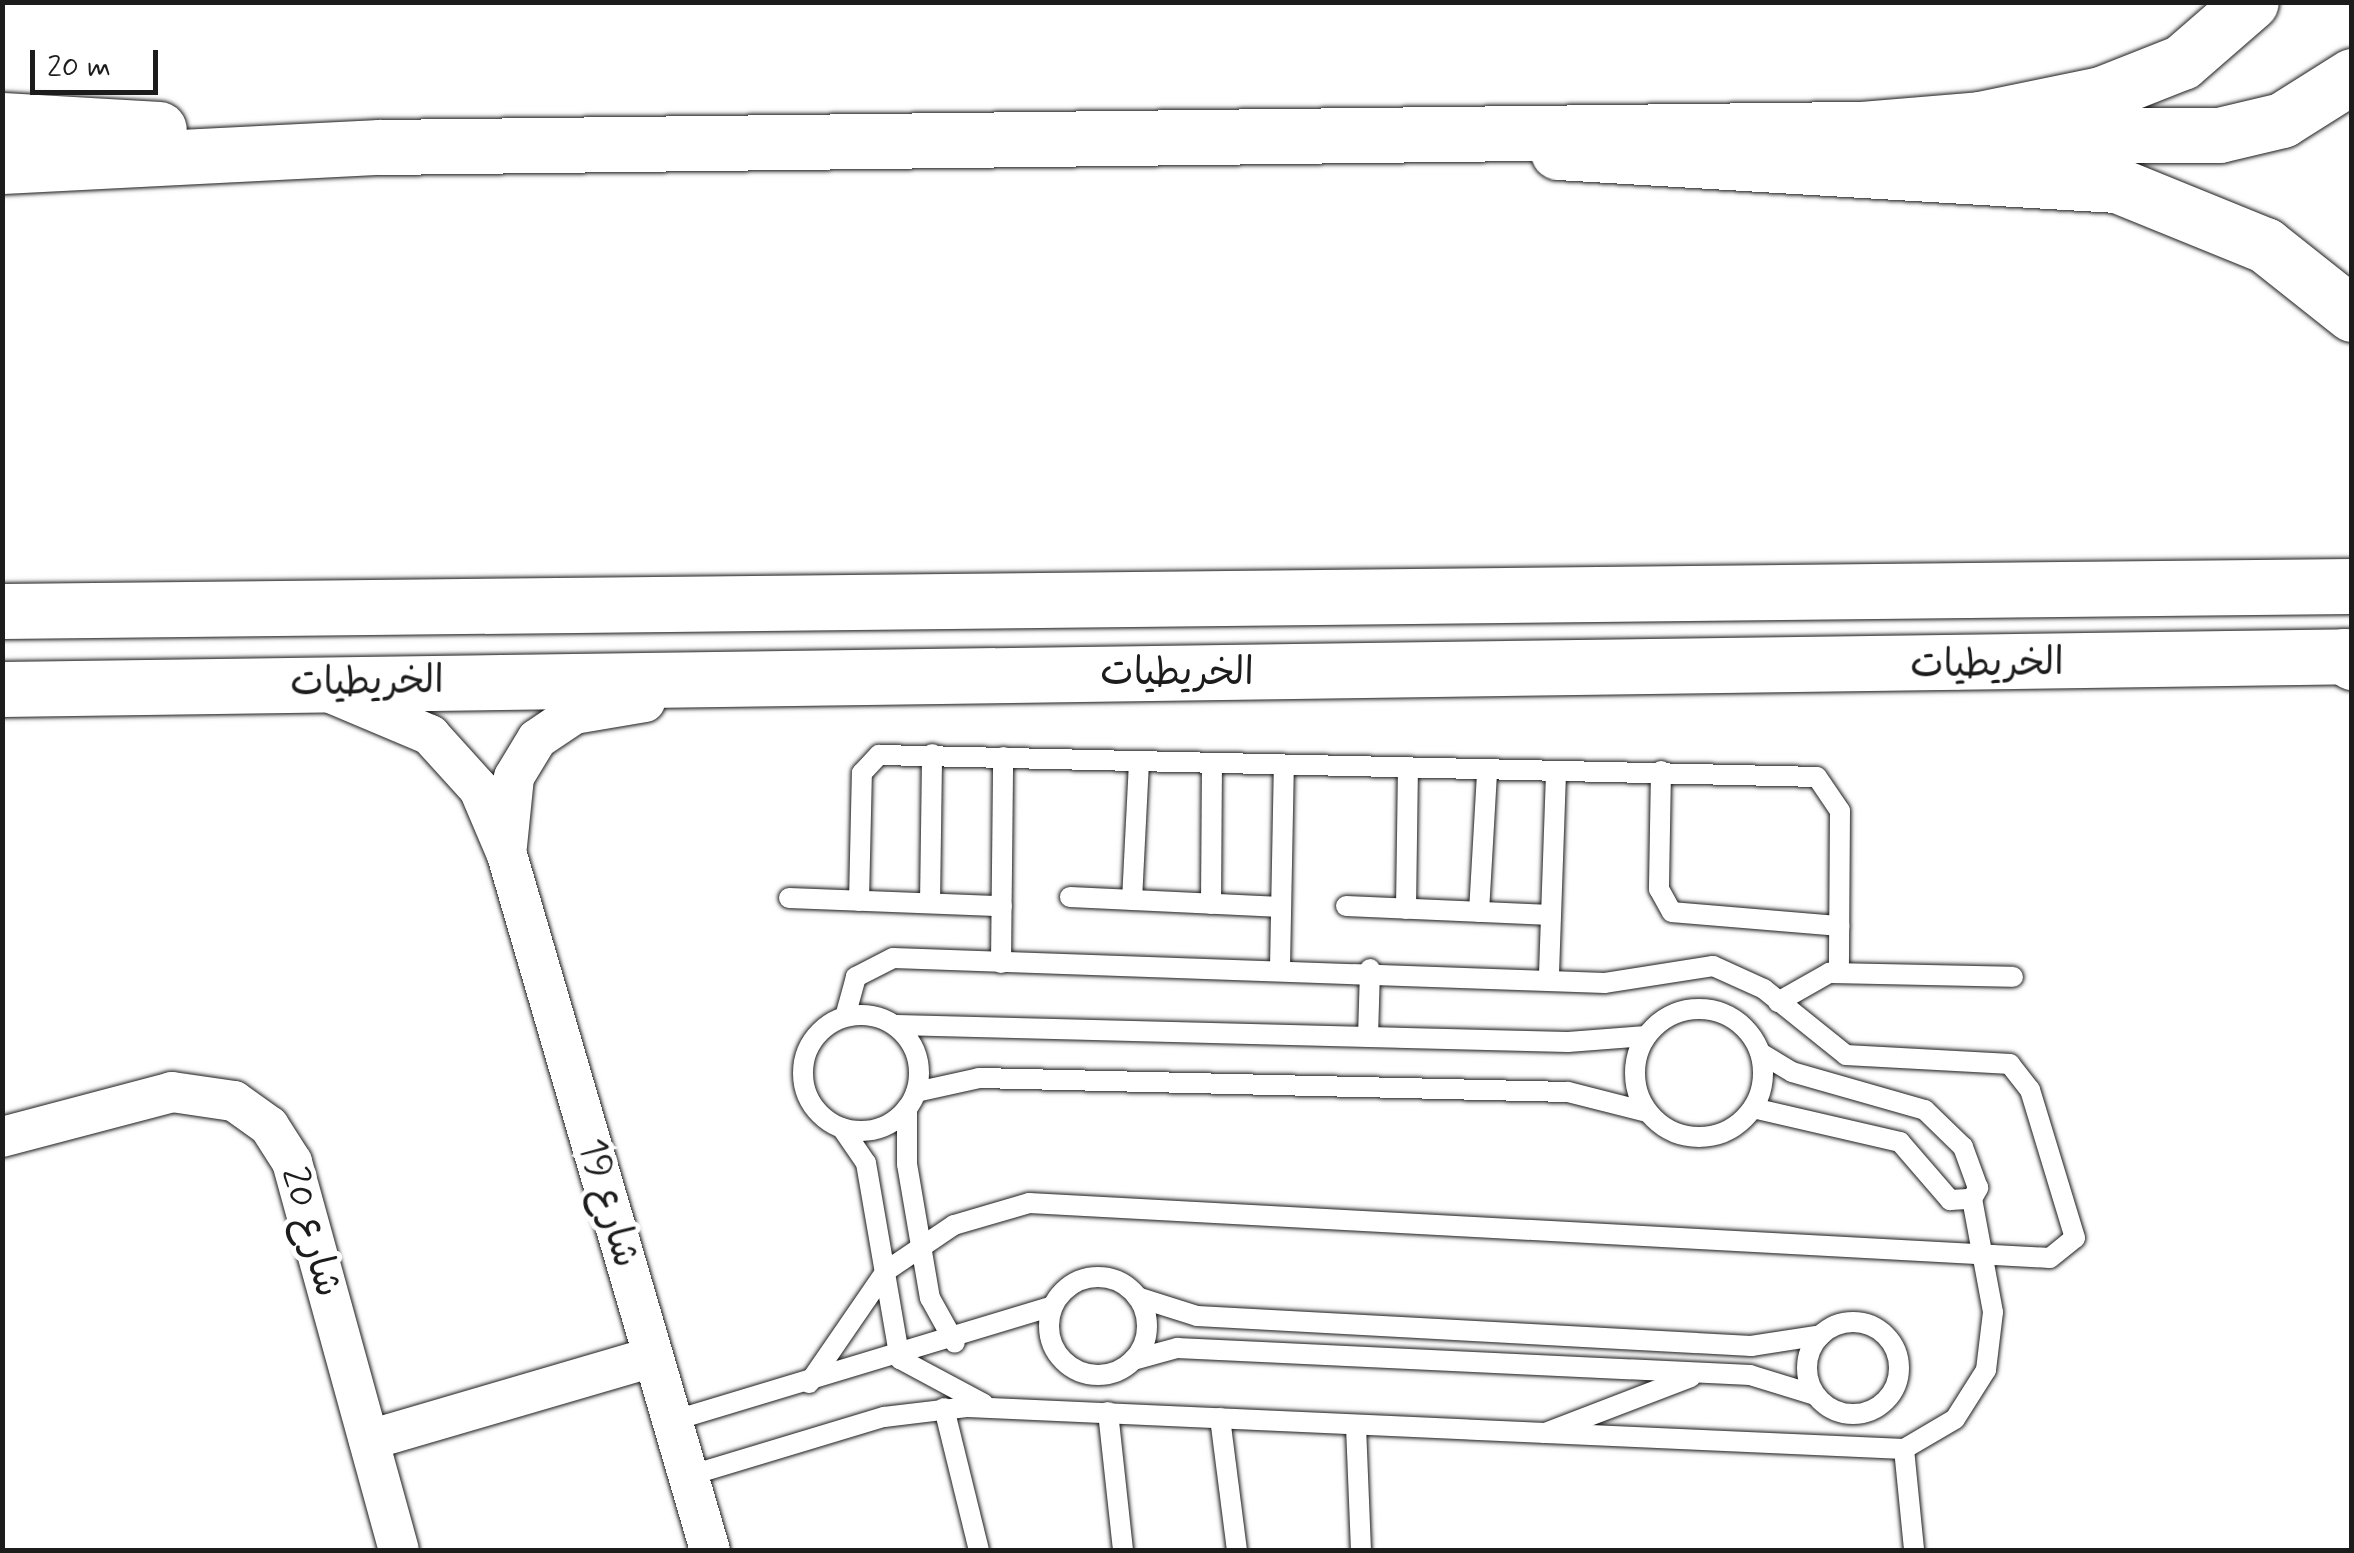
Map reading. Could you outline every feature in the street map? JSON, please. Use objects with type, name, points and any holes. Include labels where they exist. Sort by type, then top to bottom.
[{"type":"main road","points":[[1633,144],[1980,120],[2101,94],[2182,62],[2251,2]]},
{"type":"main road","points":[[1862,129],[2218,135],[2282,120],[2352,76]]},
{"type":"main road","points":[[2,120],[380,148]]},
{"type":"main road","points":[[2,166],[380,148],[1388,134],[1633,144],[2117,185],[2265,245],[2352,314]]},
{"type":"main road","name":"الخريطيات","points":[[2,611],[205,614],[2352,586]]},
{"type":"main road","points":[[2,648],[205,614]]},
{"type":"main road","name":"الخريطيات","points":[[2,689],[711,676],[2349,658]]},
{"type":"street","name":"شارع 19","points":[[507,856],[508,798],[537,739],[574,714],[653,700],[711,676]]},
{"type":"street","name":"شارع 19","points":[[312,684],[449,750],[479,789],[507,856],[710,1550]]},
{"type":"street","name":"شارع 20","points":[[2,1137],[172,1092],[214,1094],[261,1119],[292,1162],[398,1550]]},
{"type":"street","points":[[369,1440],[653,1356]]},
{"type":"lane","points":[[930,902],[932,754]]},
{"type":"lane","points":[[859,901],[862,773],[879,755],[1487,774],[1661,771],[1830,784],[1840,811],[1839,972]]},
{"type":"lane","points":[[1001,963],[1003,756]]},
{"type":"lane","points":[[1132,900],[1139,761]]},
{"type":"lane","points":[[1211,904],[1212,764]]},
{"type":"lane","points":[[1280,967],[1284,766]]},
{"type":"lane","points":[[1406,908],[1408,770]]},
{"type":"lane","points":[[1661,771],[1659,889],[1672,912],[1840,926]]},
{"type":"lane","points":[[1479,912],[1487,774]]},
{"type":"lane","points":[[1549,974],[1556,774]]},
{"type":"lane","points":[[1070,896],[1282,908]]},
{"type":"lane","points":[[789,898],[1002,906]]},
{"type":"lane","points":[[1346,906],[1551,915]]},
{"type":"lane","points":[[809,1383],[886,1270],[920,1244],[990,1210],[1069,1200],[2050,1258],[2074,1238],[2023,1076],[1995,1058],[1846,1055],[1778,1002],[1713,966],[1617,982],[1549,974],[1370,969],[1001,963],[872,965],[851,987],[844,1017],[814,1038],[803,1071],[813,1106],[842,1128],[866,1163],[886,1270],[900,1359]]},
{"type":"lane","points":[[1368,1037],[1370,969]]},
{"type":"lane","points":[[1778,1002],[1839,972],[2013,977]]},
{"type":"lane","points":[[688,1476],[944,1408],[1108,1412],[1904,1449],[1954,1419],[1986,1370],[1992,1312],[1972,1199],[1970,1162],[1940,1119],[1792,1072],[1760,1052],[1718,1012],[1678,1012],[1646,1036],[1634,1074],[1647,1112]]},
{"type":"lane","points":[[844,1017],[896,1026],[1368,1037],[1646,1036]]},
{"type":"lane","points":[[896,1026],[917,1056],[912,1100],[920,1244],[935,1314],[955,1343]]},
{"type":"lane","points":[[1753,1108],[1760,1052]]},
{"type":"lane","points":[[842,1128],[878,1128],[912,1100],[980,1078],[1568,1092],[1647,1112],[1680,1136],[1701,1138],[1753,1108],[1900,1142],[1950,1200],[1972,1199]]},
{"type":"lane","points":[[672,1421],[955,1343],[1052,1306],[1092,1278],[1181,1314],[1236,1318],[1751,1346],[1866,1323],[1892,1342],[1900,1372],[1872,1410],[1840,1413],[1815,1395],[1766,1378],[1700,1373],[1177,1348],[1133,1360],[1103,1376],[1070,1367],[1050,1340],[1052,1306]]},
{"type":"lane","points":[[1133,1360],[1146,1329],[1137,1297]]},
{"type":"lane","points":[[1815,1395],[1807,1364],[1821,1335]]},
{"type":"lane","points":[[900,1359],[993,1408]]},
{"type":"lane","points":[[1539,1435],[1700,1373]]},
{"type":"lane","points":[[944,1408],[979,1550]]},
{"type":"lane","points":[[1108,1412],[1123,1550]]},
{"type":"lane","points":[[1220,1418],[1237,1550]]},
{"type":"lane","points":[[1356,1426],[1361,1550]]},
{"type":"lane","points":[[1904,1449],[1914,1550]]}]
